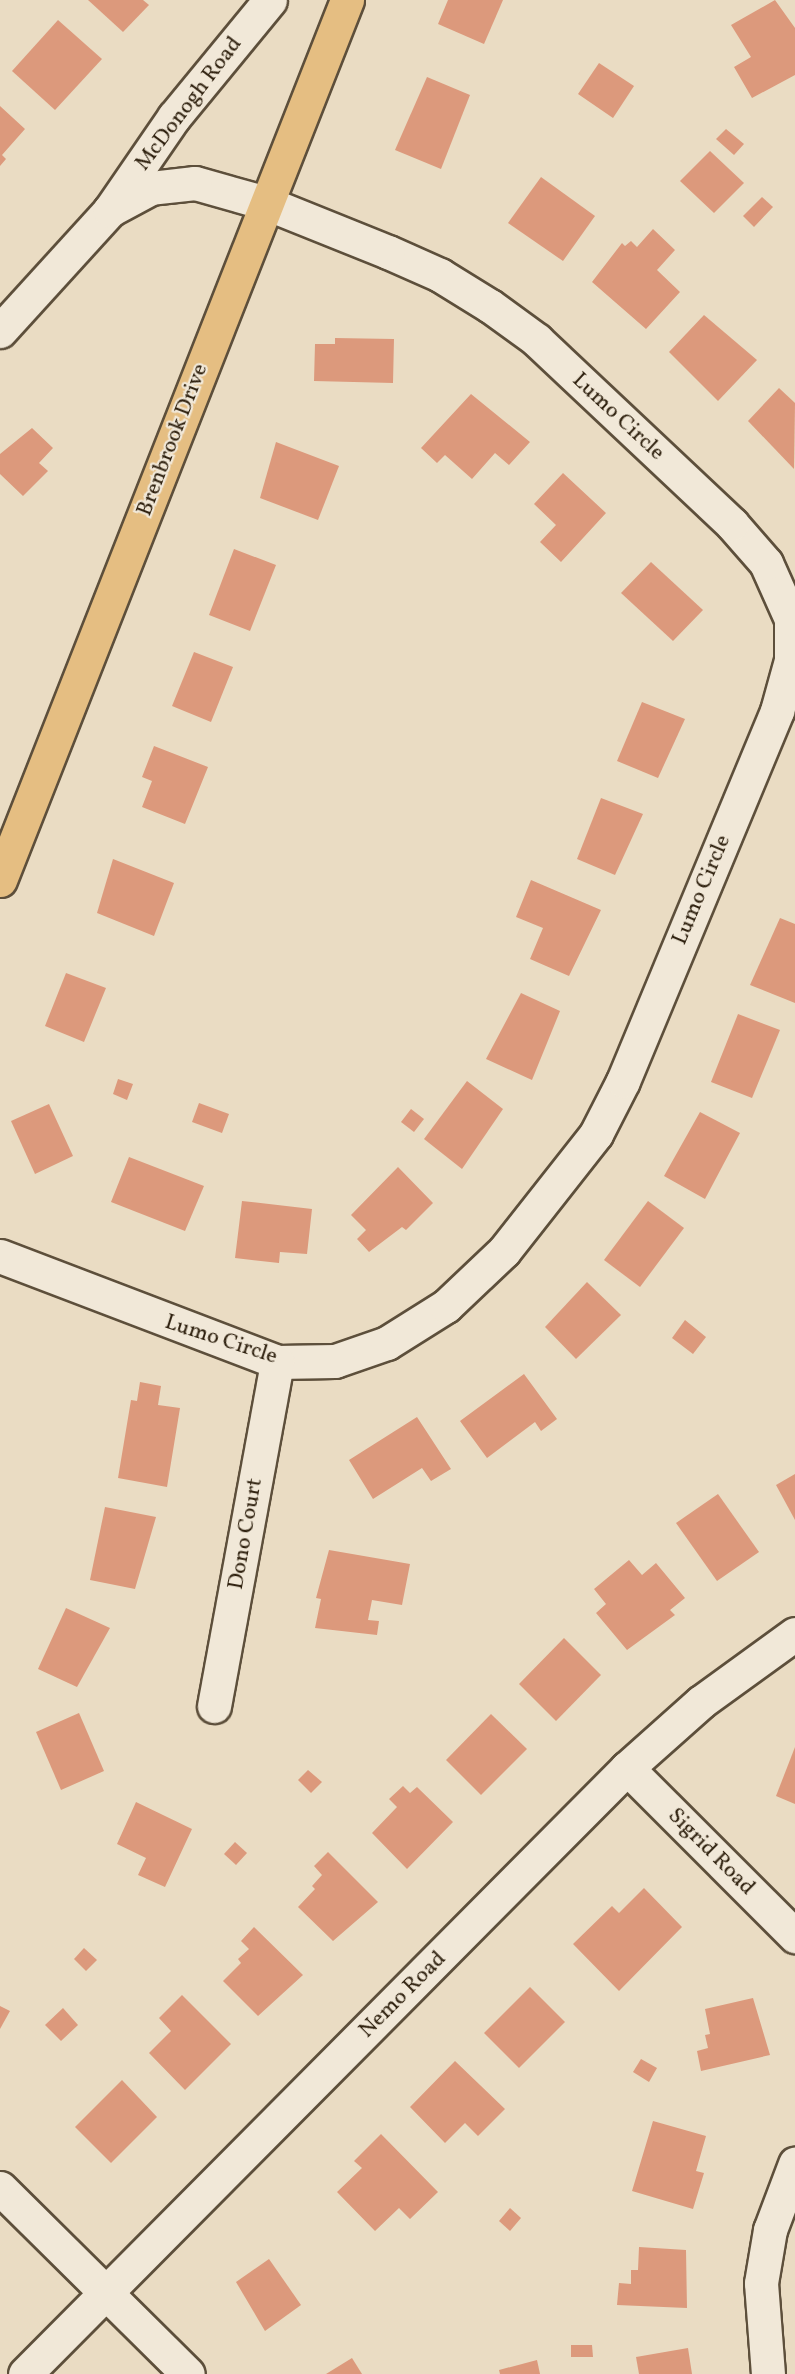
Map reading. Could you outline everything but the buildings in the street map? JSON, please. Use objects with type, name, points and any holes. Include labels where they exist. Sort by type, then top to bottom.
[{"type":"main road","name":"Brenbrook Drive","points":[[0,880],[347,0]]},
{"type":"street","name":"McDonogh Road","points":[[0,331],[110,210],[174,117],[270,0]]},
{"type":"street","name":"McDonogh Road","points":[[110,210],[171,184],[195,183],[266,203]]},
{"type":"street","name":"Lumo Circle","points":[[0,1256],[277,1362],[335,1361],[387,1343],[446,1306],[504,1251],[577,1161],[623,1081],[777,711],[791,660],[791,619],[766,563],[732,524],[537,340],[440,275],[266,203]]},
{"type":"street","name":"Dono Court","points":[[214,1707],[277,1362]]},
{"type":"street","name":"Nemo Road","points":[[25,2374],[110,2292],[627,1768],[701,1702],[795,1634]]},
{"type":"street","name":"Sigrid Road","points":[[627,1768],[795,1936]]},
{"type":"street","points":[[768,2374],[761,2283],[770,2230],[795,2164]]},
{"type":"street","points":[[0,2188],[110,2292],[188,2374]]}]
